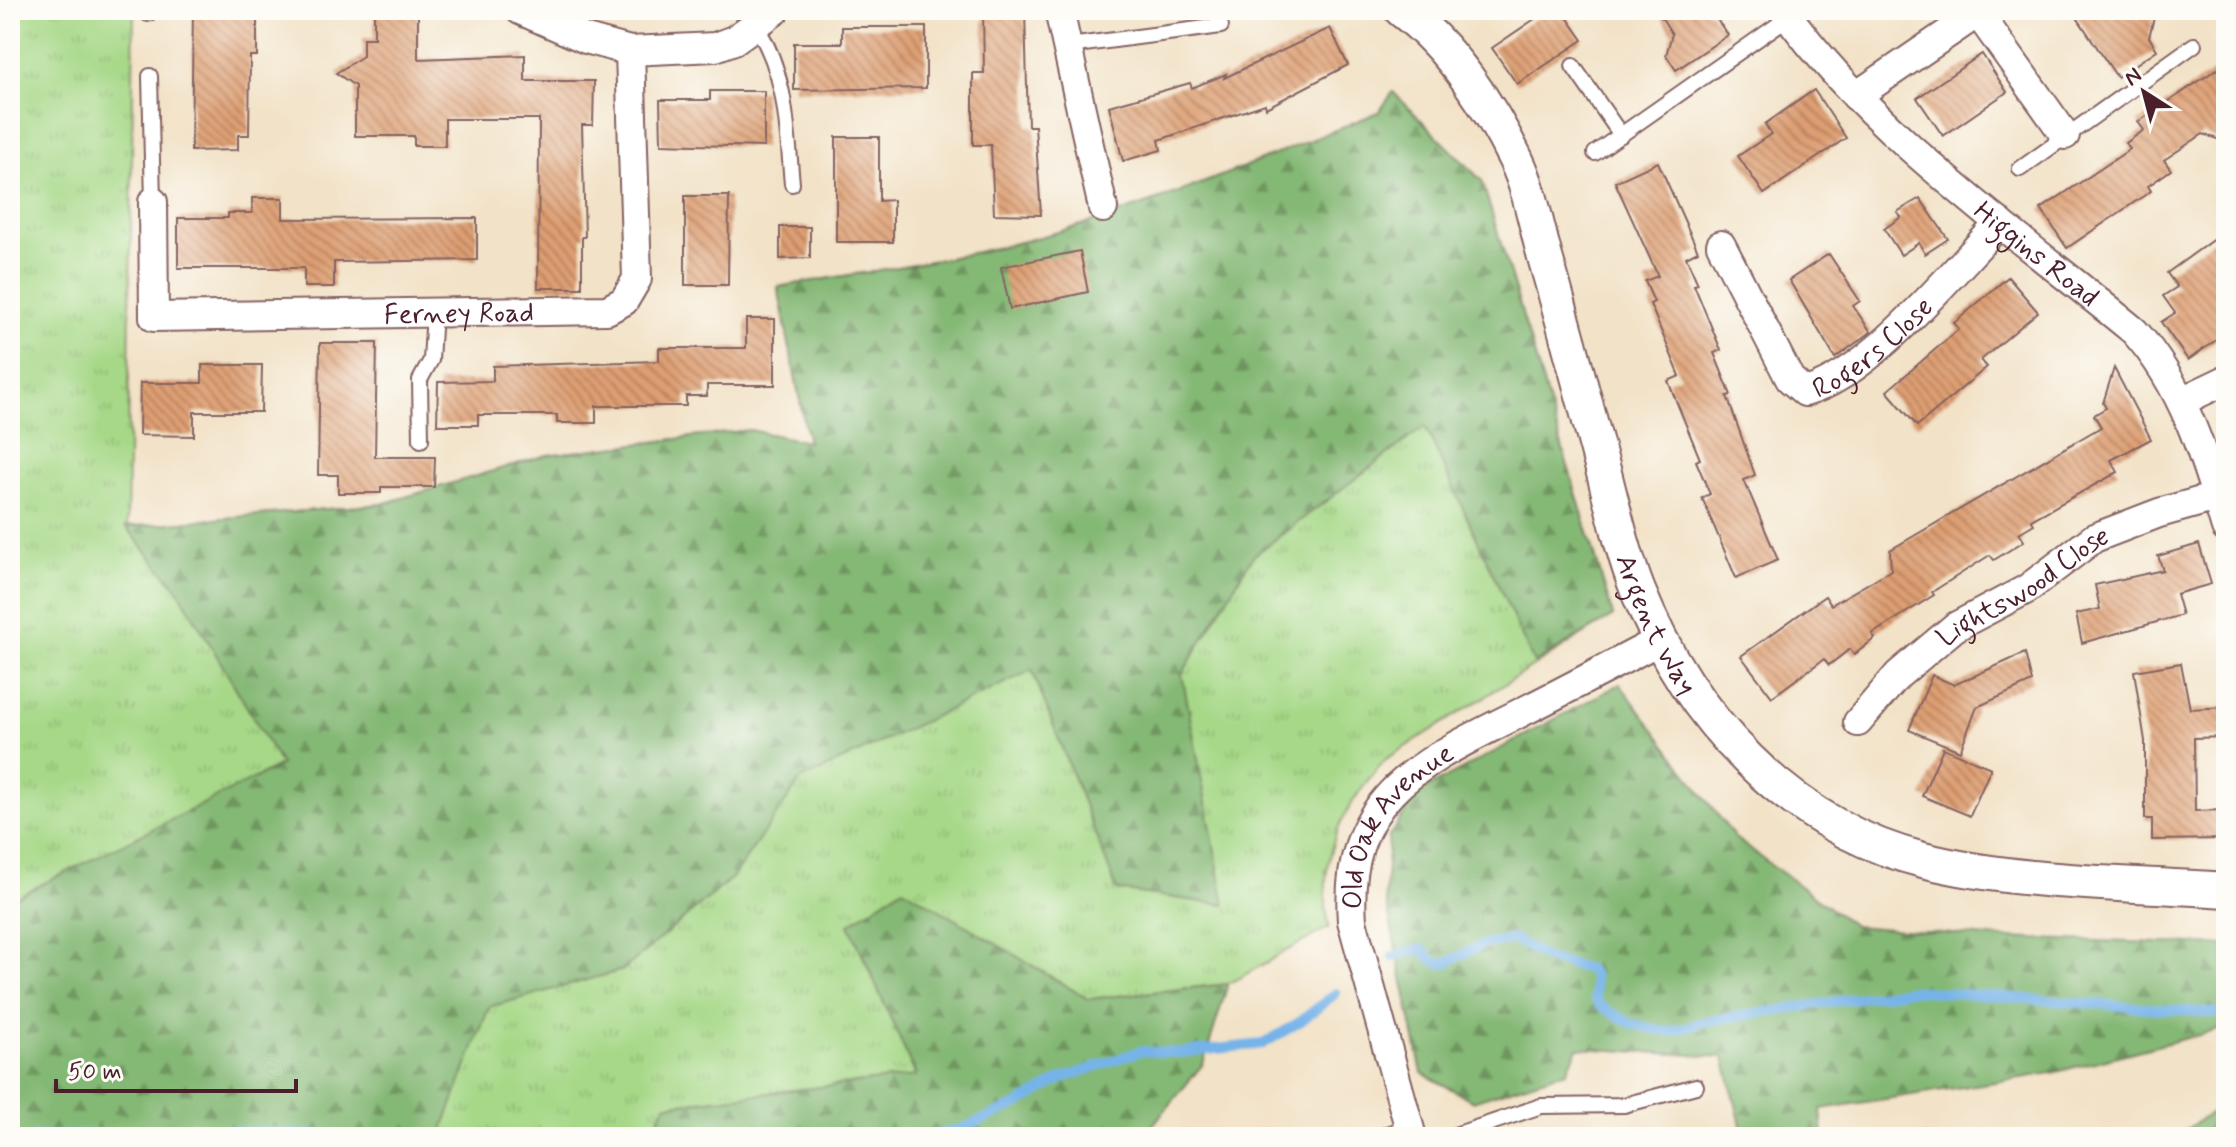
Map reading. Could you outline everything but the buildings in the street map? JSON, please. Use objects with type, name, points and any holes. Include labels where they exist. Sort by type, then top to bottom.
[{"type":"street","points":[[520,10],[586,39],[630,51],[715,47],[766,18]]},
{"type":"street","points":[[1059,10],[1103,208]]},
{"type":"street","points":[[1856,96],[1980,12],[2065,135]]},
{"type":"street","name":"Argent Way","points":[[1416,14],[1465,76],[1517,163],[1623,543],[1637,588],[1660,640],[1686,687],[1753,764],[1806,807],[1879,845],[1959,869],[2226,890]]},
{"type":"street","name":"Higgins Road","points":[[1786,14],[1856,96],[2000,223],[2134,331],[2164,366],[2182,401],[2226,528]]},
{"type":"street","name":"Ferney Road","points":[[153,202],[154,317],[596,312],[615,306],[632,292],[638,267],[630,51]]},
{"type":"street","name":"Rogers Close","points":[[1721,245],[1790,379],[1805,392],[1821,388],[1877,349],[2000,223]]},
{"type":"street","points":[[2182,401],[2226,380]]},
{"type":"street","name":"Lightswood Close","points":[[1858,722],[1898,675],[1955,627],[2027,589],[2094,538],[2159,513],[2216,497]]},
{"type":"street","name":"Old Oak Avenue","points":[[1410,1132],[1352,921],[1350,892],[1362,836],[1388,793],[1432,757],[1660,640]]},
{"type":"lane","name":"Higgins Road","points":[[1595,153],[1786,14]]},
{"type":"lane","points":[[766,18],[783,92],[792,184]]},
{"type":"lane","points":[[1069,46],[1221,26]]},
{"type":"lane","points":[[2020,169],[2194,45]]},
{"type":"lane","points":[[1573,66],[1621,135]]},
{"type":"lane","points":[[150,76],[153,202]]},
{"type":"lane","points":[[421,440],[420,380],[431,360],[434,313]]},
{"type":"lane","points":[[1449,1137],[1541,1106],[1624,1105],[1696,1086]]},
{"type":"lane","points":[[1380,1137],[1410,1132]]},
{"type":"green space","points":[[10,10],[134,10],[127,527],[382,504],[547,455],[750,430],[808,442],[778,287],[973,253],[1097,220],[1192,187],[1379,112],[1393,92],[1482,181],[1613,616],[1386,759],[1356,797],[1335,836],[1326,879],[1329,927],[1228,984],[1088,999],[903,889],[849,924],[917,1076],[665,1105],[651,1137],[10,1137]]},
{"type":"green space","points":[[1393,92],[1482,181],[1613,616],[1534,663],[1425,426],[1252,557],[1182,674],[1225,905],[1117,890],[1032,670],[801,780],[732,878],[623,970],[489,1007],[440,1137],[10,1137],[10,900],[281,765],[177,588],[126,527],[382,504],[547,455],[750,430],[808,442],[778,287],[973,253],[1097,220],[1192,187],[1379,112]]},
{"type":"green space","points":[[1620,684],[1735,838],[1854,926],[2002,938],[2226,945],[2226,1028],[2052,1073],[1821,1109],[1823,1137],[1744,1137],[1724,1057],[1578,1048],[1567,1071],[1473,1101],[1422,1073],[1385,896],[1389,836],[1418,793]]},
{"type":"green space","points":[[903,888],[1088,999],[1228,984],[1203,1064],[1143,1137],[651,1137],[665,1105],[916,1076],[849,924]]},
{"type":"green space","points":[[2226,1103],[2226,1137],[2174,1137]]},
{"type":"waterway","points":[[1393,956],[1422,949],[1433,961],[1443,964],[1484,944],[1513,939],[1548,959],[1588,969],[1594,976],[1595,998],[1600,1006],[1632,1024],[1669,1032],[1707,1021],[1911,990],[2226,1014]]},
{"type":"waterway","points":[[929,1137],[961,1129],[1019,1104],[1061,1079],[1140,1051],[1178,1053],[1263,1044],[1301,1021],[1336,993]]},
{"type":"waterway","points":[[34,1137],[230,1131],[341,1137]]},
{"type":"waterway","points":[[837,1137],[854,1137]]}]
